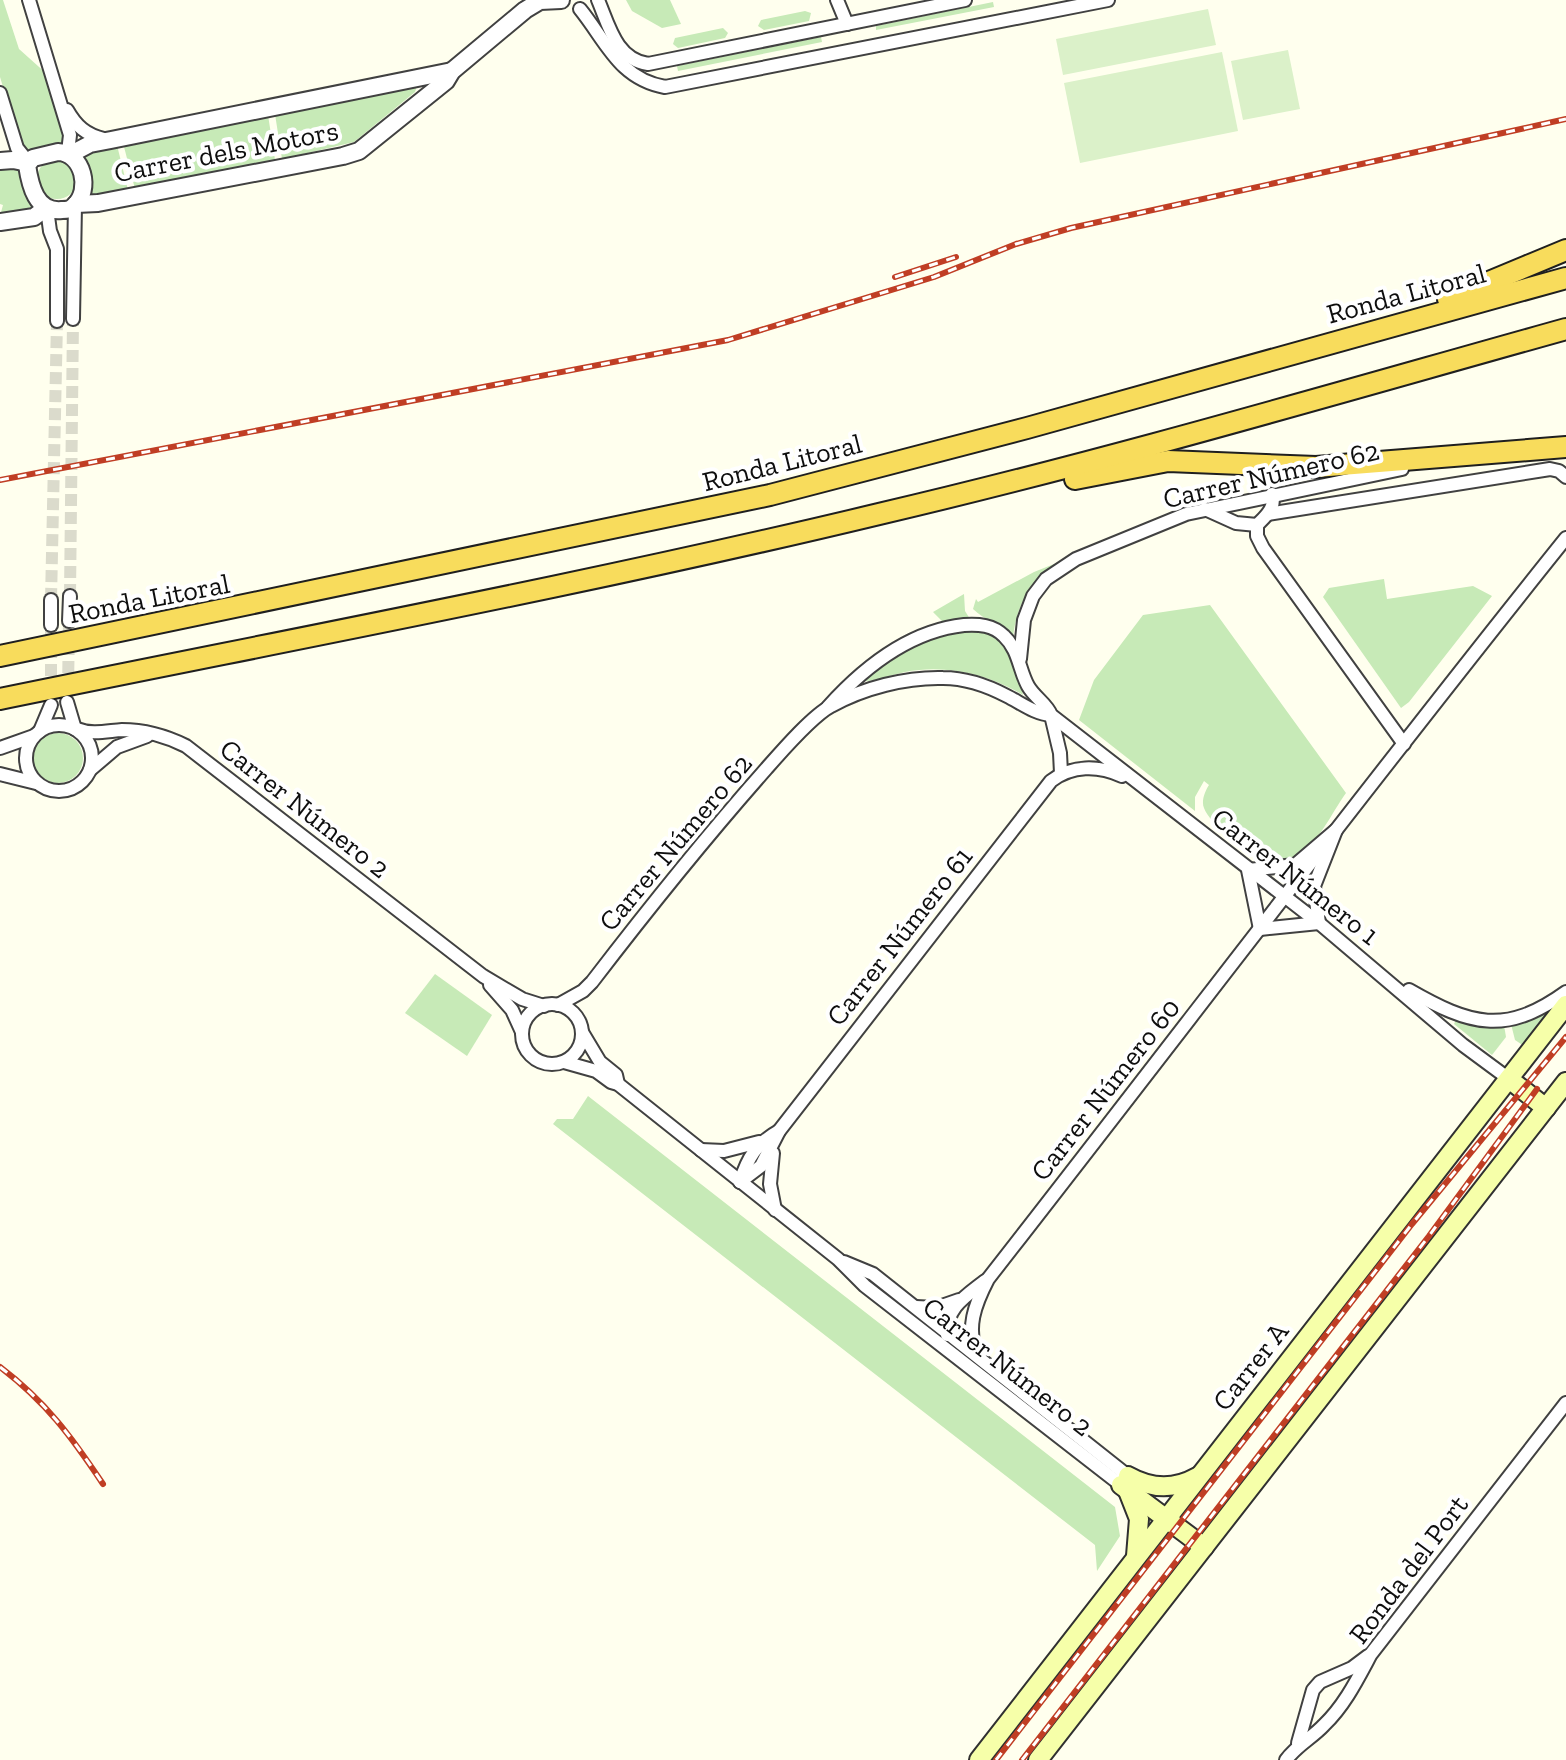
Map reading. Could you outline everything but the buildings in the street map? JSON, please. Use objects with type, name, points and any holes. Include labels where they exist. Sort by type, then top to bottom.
[{"type":"highway","points":[[1274,358],[1478,288],[1566,250]]},
{"type":"highway","name":"Ronda Litoral","points":[[0,656],[770,495],[1027,428],[1566,278]]},
{"type":"highway","points":[[878,515],[1207,430],[1566,329]]},
{"type":"highway","points":[[0,699],[511,595],[878,515],[1168,461],[1316,467],[1566,447]]},
{"type":"main road","name":"Carrer A","points":[[979,1760],[1566,1005]]},
{"type":"main road","points":[[1509,1079],[1546,1108]]},
{"type":"main road","points":[[1038,1760],[1566,1082]]},
{"type":"main road","points":[[1126,1484],[1164,1487],[1187,1482],[1203,1473]]},
{"type":"main road","points":[[1126,1484],[1166,1520],[1204,1547]]},
{"type":"main road","points":[[1126,1484],[1139,1519],[1136,1558]]},
{"type":"street","points":[[29,0],[70,135],[69,153]]},
{"type":"street","points":[[561,0],[568,7],[580,9],[596,0],[621,50],[632,59],[648,64],[965,0]]},
{"type":"street","name":"Carrer dels Motors","points":[[76,204],[98,203],[343,156],[373,142],[525,10],[540,1],[561,0]]},
{"type":"street","points":[[837,0],[847,24]]},
{"type":"street","points":[[580,9],[620,65],[637,78],[665,87],[1108,0]]},
{"type":"street","name":"Carrer dels Motors","points":[[69,153],[90,144],[452,71]]},
{"type":"street","points":[[0,93],[17,148],[28,163],[30,186],[46,208],[57,249],[57,321]]},
{"type":"street","points":[[59,97],[81,129],[92,136],[111,140]]},
{"type":"street","points":[[0,161],[28,163],[39,156],[69,153],[75,157],[83,176],[76,204],[73,319]]},
{"type":"street","points":[[0,222],[34,217],[46,208],[71,209],[76,204]]},
{"type":"street","name":"Carrer Número 62","points":[[1020,662],[1028,607],[1046,579],[1065,565],[1096,550],[1205,509],[1452,460],[1511,452]]},
{"type":"street","points":[[1268,514],[1550,469],[1566,477]]},
{"type":"street","points":[[1272,494],[1274,501],[1268,514],[1257,525],[1257,536],[1263,548],[1404,744]]},
{"type":"street","points":[[1205,509],[1236,523],[1257,525]]},
{"type":"street","name":"Carrer Número 60","points":[[952,1328],[966,1320],[971,1300],[1566,538]]},
{"type":"street","points":[[69,621],[70,596]]},
{"type":"street","points":[[51,600],[51,625]]},
{"type":"street","name":"Carrer Número 62","points":[[551,1006],[583,991],[592,982],[718,823],[783,751],[845,688],[896,648],[946,627],[974,624],[996,630],[1011,644],[1028,686],[1051,715],[1041,715],[994,689],[941,678],[897,683],[858,694],[828,707]]},
{"type":"street","points":[[67,702],[76,729],[87,740],[91,750],[90,770]]},
{"type":"street","points":[[39,784],[31,776],[26,761],[28,745],[51,705]]},
{"type":"street","points":[[1051,715],[1060,753],[1061,773],[1076,769],[1102,769],[1140,783]]},
{"type":"street","name":"Carrer Número 1","points":[[1051,715],[1319,923],[1463,1045],[1509,1079]]},
{"type":"street","points":[[0,748],[52,725],[76,729]]},
{"type":"street","name":"Carrer Número 2","points":[[76,729],[90,733],[123,730],[154,734],[186,746],[483,976],[522,999],[551,1006]]},
{"type":"street","points":[[0,774],[57,791],[67,790],[77,786],[117,747],[154,734]]},
{"type":"street","name":"Carrer Número 61","points":[[740,1182],[765,1160],[779,1131],[1051,781],[1061,773]]},
{"type":"street","name":"Carrer Número 60","points":[[1248,870],[1295,865],[1336,830]]},
{"type":"street","name":"Carrer Número 60","points":[[1319,923],[1314,886],[1336,830]]},
{"type":"street","points":[[1248,870],[1260,929],[1319,923]]},
{"type":"street","name":"Carrer Número 2","points":[[483,976],[512,1010],[522,1032]]},
{"type":"street","name":"Carrer Número 1","points":[[1385,977],[1448,1012],[1478,1020],[1493,1021],[1531,1013],[1566,992]]},
{"type":"street","points":[[551,1006],[575,1015],[582,1032],[578,1050],[564,1062],[547,1064],[534,1059],[525,1048],[522,1032],[529,1015],[551,1006]]},
{"type":"street","name":"Carrer Número 2","points":[[582,1032],[600,1062],[616,1075],[618,1084]]},
{"type":"street","name":"Carrer Número 2","points":[[564,1062],[596,1071],[618,1084],[838,1259],[865,1286],[1126,1484]]},
{"type":"street","name":"Carrer Número 61","points":[[701,1150],[724,1151],[762,1140],[779,1131]]},
{"type":"street","name":"Carrer Número 61","points":[[775,1210],[771,1172],[779,1131]]},
{"type":"street","points":[[740,1182],[750,1154],[762,1140]]},
{"type":"street","name":"Carrer Número 2","points":[[838,1259],[873,1274],[915,1306],[952,1328],[978,1356],[1029,1396],[1126,1484]]},
{"type":"street","name":"Carrer Número 2","points":[[865,1286],[896,1300],[933,1328],[952,1328]]},
{"type":"street","points":[[915,1306],[936,1308],[971,1300]]},
{"type":"street","name":"Carrer Número 60","points":[[971,1300],[971,1336],[978,1356]]},
{"type":"street","points":[[952,1328],[951,1341],[965,1353],[981,1375]]},
{"type":"street","name":"Ronda del Port","points":[[1286,1760],[1296,1746],[1325,1725],[1351,1690],[1371,1654],[1566,1403]]},
{"type":"street","points":[[1296,1746],[1313,1690],[1371,1654]]},
{"type":"green space","points":[[0,0],[3,0],[19,49],[48,75],[66,136],[62,143],[27,150],[19,139],[0,77]]},
{"type":"green space","points":[[626,0],[670,0],[681,24],[662,28],[632,11]]},
{"type":"green space","points":[[993,2],[994,7],[876,30],[876,26]]},
{"type":"green space","points":[[1208,9],[1216,45],[1063,75],[1056,39]]},
{"type":"green space","points":[[805,11],[811,13],[809,21],[764,30],[758,26],[761,20]]},
{"type":"green space","points":[[723,28],[728,33],[725,38],[678,48],[673,44],[675,38]]},
{"type":"green space","points":[[821,37],[822,42],[678,71],[677,66]]},
{"type":"green space","points":[[1288,50],[1300,109],[1243,120],[1231,61]]},
{"type":"green space","points":[[1222,52],[1238,131],[1080,163],[1064,83]]},
{"type":"green space","points":[[417,86],[415,92],[354,142],[282,159],[275,114]]},
{"type":"green space","points":[[268,115],[275,160],[135,189],[123,143]]},
{"type":"green space","points":[[117,145],[128,190],[90,198],[85,154]]},
{"type":"green space","points":[[57,159],[71,165],[77,179],[71,193],[57,199],[43,193],[37,179],[43,165]]},
{"type":"green space","points":[[18,167],[24,189],[35,208],[0,216],[3,205],[0,204],[0,168]]},
{"type":"green space","points":[[1059,562],[1040,577],[1027,594],[1021,604],[1013,638],[973,609],[976,599],[978,602]]},
{"type":"green space","points":[[1384,579],[1387,599],[1473,586],[1492,596],[1409,702],[1401,708],[1323,597],[1329,588]]},
{"type":"green space","points":[[964,594],[965,611],[970,619],[943,622],[933,612]]},
{"type":"green space","points":[[1210,605],[1346,793],[1318,836],[1304,851],[1292,858],[1268,860],[1245,850],[1207,814],[1203,802],[1209,785],[1204,781],[1195,797],[1195,811],[1079,720],[1094,680],[1143,615]]},
{"type":"green space","points":[[976,630],[1005,645],[1023,695],[981,676],[951,670],[920,670],[862,681],[890,660],[927,639]]},
{"type":"green space","points":[[58,733],[76,740],[83,758],[76,776],[58,783],[40,776],[33,758],[40,740]]},
{"type":"green space","points":[[435,974],[492,1015],[467,1056],[405,1013]]},
{"type":"green space","points":[[1549,1011],[1524,1046],[1515,1040],[1511,1024]]},
{"type":"green space","points":[[1456,1020],[1504,1025],[1506,1037],[1492,1055],[1454,1024]]},
{"type":"green space","points":[[588,1096],[1115,1507],[1120,1536],[1097,1571],[1095,1545],[553,1124],[557,1119],[573,1119]]},
{"type":"tunnel","points":[[70,596],[73,319]]},
{"type":"tunnel","points":[[51,600],[57,321]]},
{"type":"tunnel","points":[[68,691],[69,621]]},
{"type":"tunnel","points":[[51,625],[51,694]]},
{"type":"railway","points":[[0,480],[728,340],[934,277],[1016,244],[1071,228],[1566,119]]},
{"type":"railway","points":[[895,277],[956,257]]},
{"type":"railway","points":[[996,1760],[1412,1224],[1566,1037]]},
{"type":"railway","points":[[1022,1760],[1429,1236],[1537,1089]]},
{"type":"railway","points":[[0,1367],[31,1393],[57,1421],[103,1484]]}]
